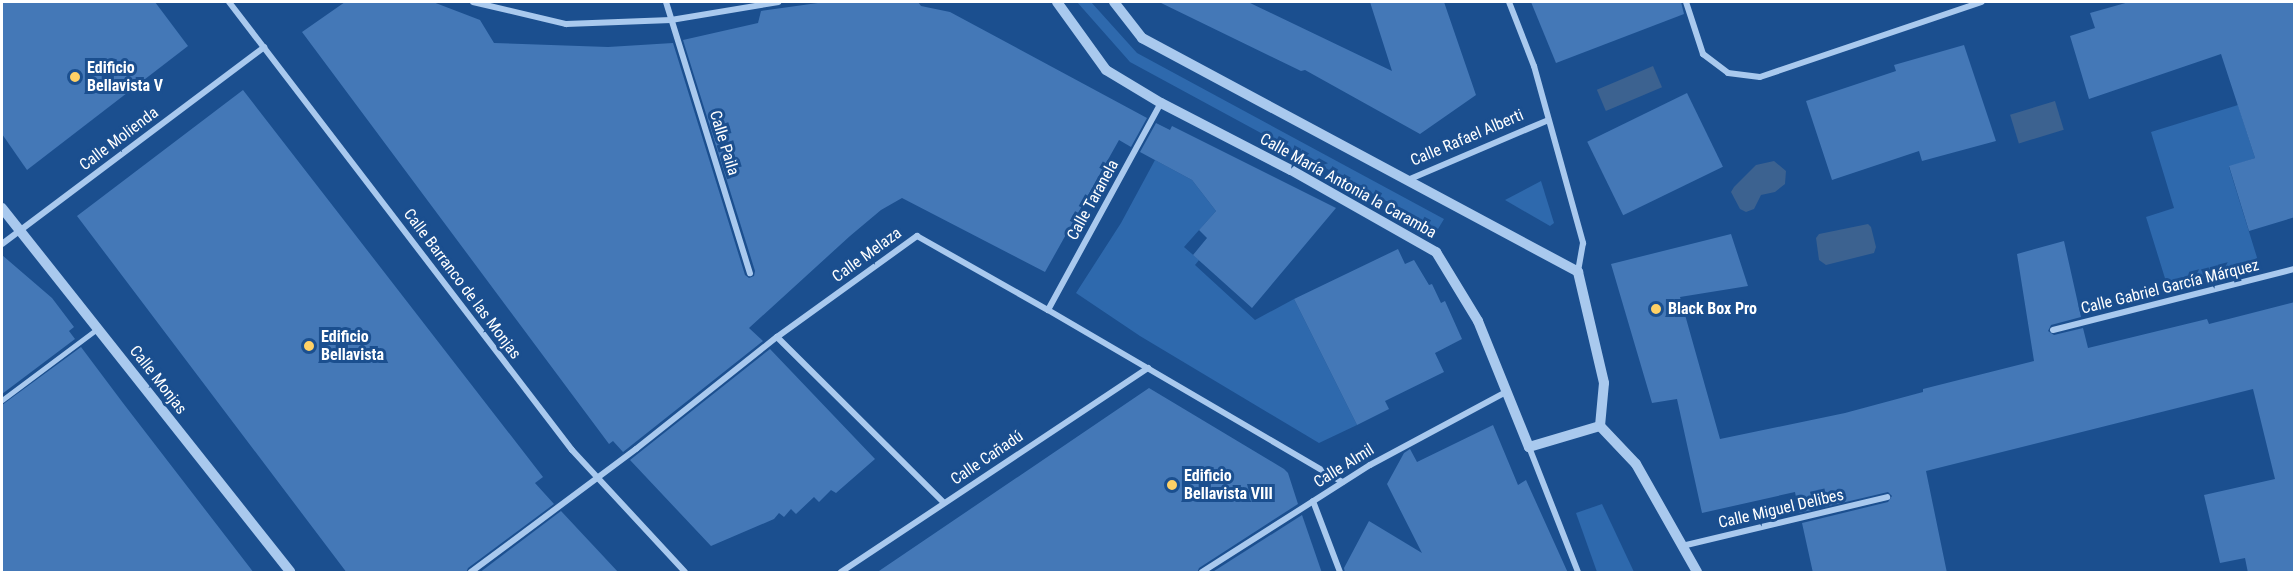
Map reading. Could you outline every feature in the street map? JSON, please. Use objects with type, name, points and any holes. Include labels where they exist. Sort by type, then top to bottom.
[{"type":"street","name":"Calle Barranco de las Monjas","points":[[229,2],[596,478],[685,573]]},
{"type":"street","points":[[473,2],[566,24],[671,20],[778,2]]},
{"type":"street","name":"Calle Paila","points":[[666,2],[750,273]]},
{"type":"street","name":"Calle María Antonia la Caramba","points":[[1057,2],[1106,70],[1161,103],[1292,170],[1436,252],[1478,321],[1578,573]]},
{"type":"street","name":"Calle María Antonia la Caramba","points":[[1114,2],[1142,38],[1578,272]]},
{"type":"street","points":[[1509,2],[1534,66],[1548,120]]},
{"type":"street","points":[[1686,2],[1703,54],[1728,74],[1760,78],[1982,2]]},
{"type":"street","name":"Calle Molienda","points":[[2,244],[264,47]]},
{"type":"street","name":"Calle Taranela","points":[[1048,310],[1161,103]]},
{"type":"street","name":"Calle Rafael Alberti","points":[[1410,180],[1548,120],[1583,243],[1578,272],[1604,384],[1600,426]]},
{"type":"street","name":"Calle Monjas","points":[[2,208],[290,573]]},
{"type":"street","name":"Calle Melaza","points":[[471,573],[777,337],[917,236],[1342,482]]},
{"type":"street","name":"Calle Gabriel García Márquez","points":[[2053,330],[2295,269]]},
{"type":"street","points":[[2,400],[98,328]]},
{"type":"street","points":[[777,337],[944,503]]},
{"type":"street","name":"Calle Cañadú","points":[[842,573],[1148,368]]},
{"type":"street","name":"Calle Almil","points":[[1202,573],[1370,465],[1506,392]]},
{"type":"street","points":[[1529,447],[1600,426],[1636,464],[1697,573]]},
{"type":"street","name":"Calle Miguel Delibes","points":[[1682,546],[1887,497]]},
{"type":"street","points":[[1313,501],[1340,573]]},
{"type":"shaded area","points":[[1077,2],[1091,2],[1137,53],[1444,219],[1438,229],[1130,62]]},
{"type":"shaded area","points":[[1653,66],[1662,87],[1606,111],[1597,90]]},
{"type":"shaded area","points":[[2055,101],[2064,130],[2019,143],[2010,115]]},
{"type":"shaded area","points":[[2238,105],[2255,158],[2229,167],[2259,264],[2168,288],[2146,217],[2174,208],[2151,132]]},
{"type":"shaded area","points":[[1155,160],[1192,180],[1216,211],[1184,247],[1199,260],[1195,265],[1255,320],[1294,299],[1357,425],[1319,443],[1140,336],[1076,293],[1121,223]]},
{"type":"shaded area","points":[[1774,161],[1786,171],[1785,184],[1775,192],[1761,195],[1754,209],[1746,212],[1740,209],[1731,192],[1734,187],[1756,165]]},
{"type":"shaded area","points":[[1541,181],[1554,223],[1550,226],[1505,200]]},
{"type":"shaded area","points":[[1868,224],[1871,227],[1876,247],[1874,253],[1826,265],[1819,260],[1816,238],[1819,234]]},
{"type":"shaded area","points":[[1602,504],[1634,572],[1597,572],[1576,513]]},
{"type":"building","name":"Edificio Bellavista V","points":[[2,2],[155,2],[188,46],[27,170],[2,134]]},
{"type":"building","points":[[345,2],[433,2],[480,20],[494,43],[608,47],[673,43],[745,275],[749,278],[754,276],[755,271],[683,40],[758,23],[761,11],[825,2],[918,2],[921,6],[950,12],[1147,118],[1131,147],[1119,140],[1045,272],[902,198],[881,210],[850,236],[749,328],[763,341],[623,452],[613,441],[609,444],[302,32]]},
{"type":"building","points":[[1159,2],[1248,2],[1392,71],[1370,2],[1444,2],[1476,95],[1420,134],[1305,70],[1301,71]]},
{"type":"building","points":[[1531,2],[1681,2],[1684,14],[1556,63]]},
{"type":"building","points":[[2129,2],[2295,2],[2295,217],[2249,231],[2229,166],[2255,158],[2221,54],[2089,99],[2070,36],[2095,28],[2090,13]]},
{"type":"building","points":[[1964,45],[1996,141],[1922,161],[1919,151],[1832,180],[1806,101],[1896,71],[1894,65]]},
{"type":"building","name":"Edificio Bellavista","points":[[243,90],[543,477],[535,483],[554,504],[468,568],[466,573],[347,573],[77,216]]},
{"type":"building","points":[[1687,93],[1723,167],[1623,215],[1587,142]]},
{"type":"building","points":[[1156,123],[1170,130],[1172,126],[1336,208],[1252,308],[1193,255],[1207,238],[1199,230],[1216,211],[1192,180],[1140,152]]},
{"type":"building","points":[[1731,234],[1748,286],[1680,297],[1720,439],[1845,413],[1923,392],[1923,389],[2034,361],[2017,254],[2064,241],[2081,317],[2051,325],[2048,331],[2054,335],[2083,328],[2088,348],[2207,319],[2209,324],[2295,302],[2295,573],[2248,573],[2245,558],[2220,563],[2204,495],[2275,479],[2253,389],[1926,471],[1947,573],[1813,573],[1802,523],[1888,502],[1892,496],[1888,492],[1799,513],[1795,492],[1702,513],[1677,399],[1652,403],[1611,264]]},
{"type":"building","points":[[1398,249],[1405,264],[1414,260],[1429,285],[1432,284],[1441,303],[1445,301],[1462,339],[1435,353],[1444,372],[1385,401],[1389,409],[1357,425],[1294,299]]},
{"type":"building","points":[[2,255],[52,298],[74,327],[69,331],[75,339],[2,394]]},
{"type":"building","points":[[81,347],[254,573],[2,573],[2,405]]},
{"type":"building","points":[[770,349],[875,459],[836,493],[831,490],[819,502],[814,497],[796,514],[791,509],[784,517],[779,513],[774,519],[711,546],[630,460]]},
{"type":"building","points":[[1149,388],[1284,469],[1288,473],[1298,504],[1199,568],[1197,573],[876,573]]},
{"type":"building","points":[[1493,425],[1518,485],[1526,480],[1568,573],[1345,573],[1344,568],[1369,521],[1422,553],[1387,484],[1404,453],[1410,449],[1417,462]]},
{"type":"building","points":[[561,511],[619,573],[479,573]]},
{"type":"building","points":[[1302,515],[1322,573],[1211,573]]},
{"type":"place","name":"Edificio Bellavista V","points":[[75,77]]},
{"type":"place","name":"Black Box Pro","points":[[1656,309]]},
{"type":"place","name":"Edificio Bellavista","points":[[309,346]]},
{"type":"place","name":"Edificio Bellavista VIII","points":[[1172,485]]}]
